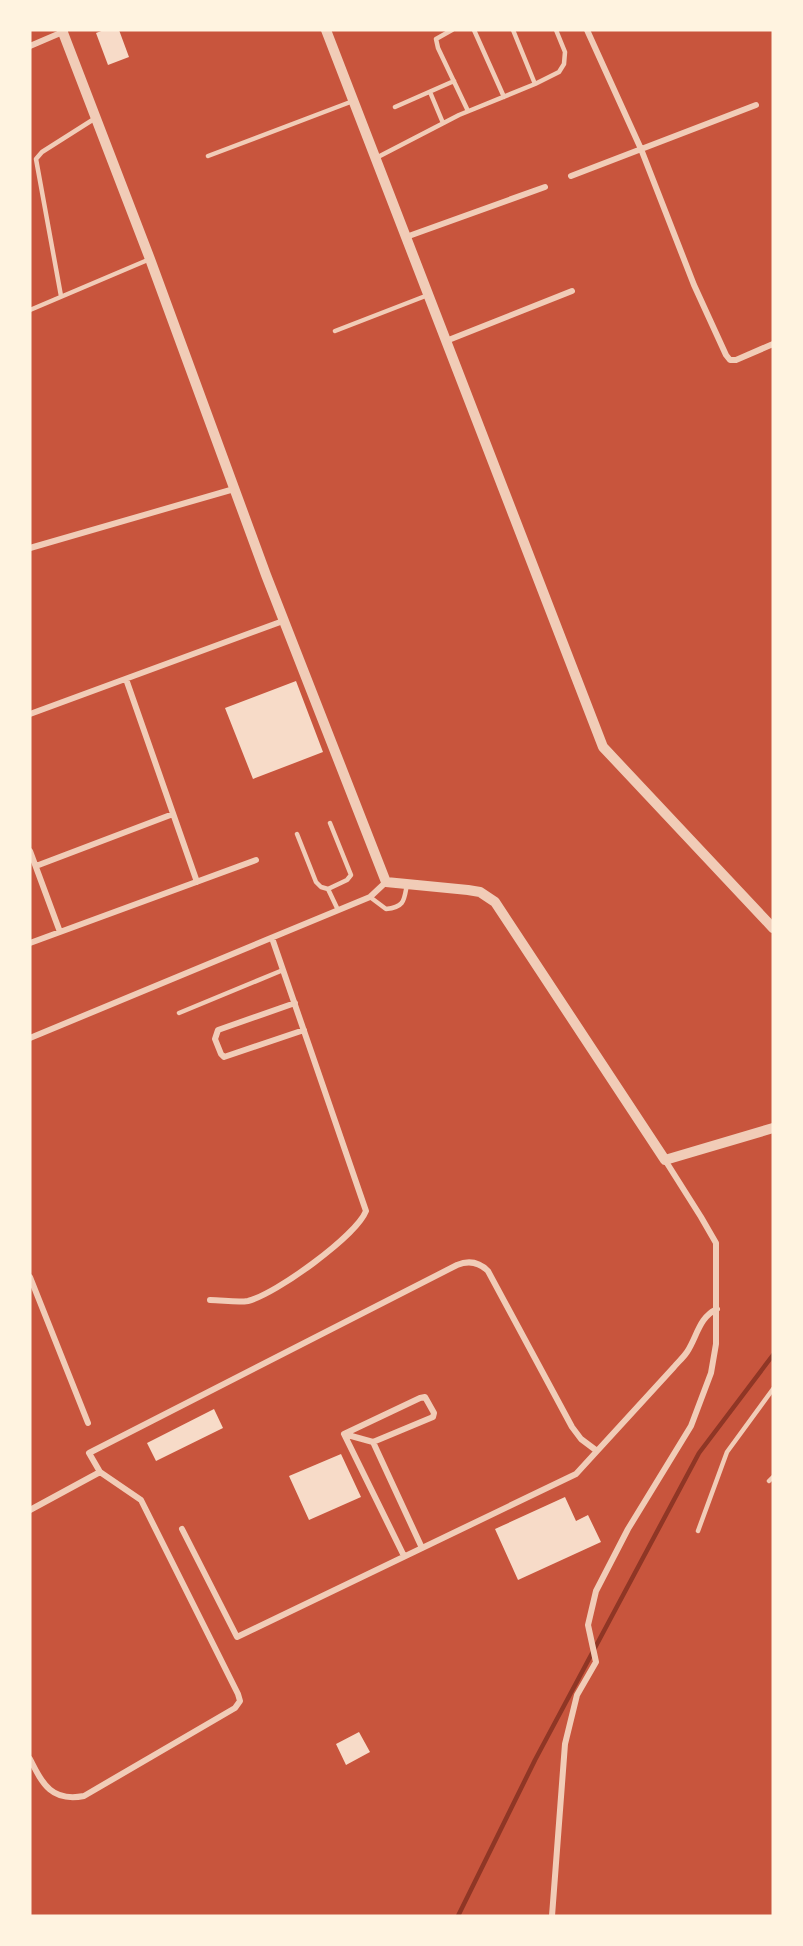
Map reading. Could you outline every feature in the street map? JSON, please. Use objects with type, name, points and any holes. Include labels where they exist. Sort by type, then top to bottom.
[{"type":"street","points":[[326,30],[603,747],[773,928]]},
{"type":"street","points":[[586,30],[641,149],[694,285],[730,360],[736,360],[773,344]]},
{"type":"street","points":[[30,46],[64,31],[283,621],[386,882]]},
{"type":"street","points":[[571,176],[756,105]]},
{"type":"street","points":[[406,237],[545,187]]},
{"type":"street","points":[[446,342],[572,291]]},
{"type":"street","points":[[30,548],[234,489]]},
{"type":"street","points":[[30,714],[283,621]]},
{"type":"street","points":[[126,679],[197,882]]},
{"type":"street","points":[[36,866],[173,814]]},
{"type":"street","points":[[30,851],[60,932]]},
{"type":"street","points":[[30,943],[256,860]]},
{"type":"street","points":[[30,1038],[370,897],[386,882],[480,892],[495,902],[701,1217],[716,1243],[716,1344],[711,1373],[691,1426],[628,1528],[596,1591],[590,1613],[589,1635],[596,1662],[577,1695],[564,1744],[552,1916]]},
{"type":"street","points":[[210,1300],[248,1301],[296,1277],[363,1219],[366,1211],[272,938]]},
{"type":"street","points":[[295,1003],[218,1030],[215,1039],[224,1058],[304,1030]]},
{"type":"street","points":[[665,1160],[773,1128]]},
{"type":"street","points":[[30,1759],[40,1779],[51,1791],[67,1798],[84,1796],[235,1708],[240,1701],[141,1500],[100,1472],[89,1453],[457,1265],[468,1262],[479,1264],[488,1271],[572,1426],[581,1439],[597,1451]]},
{"type":"street","points":[[30,1277],[88,1423]]},
{"type":"street","points":[[182,1529],[237,1637],[576,1474],[687,1352],[703,1320],[710,1312],[717,1310]]},
{"type":"street","points":[[425,1397],[428,1400],[434,1413],[433,1417],[373,1443],[344,1434],[420,1398],[425,1397]]},
{"type":"street","points":[[344,1434],[404,1556]]},
{"type":"street","points":[[373,1443],[422,1548]]},
{"type":"street","points":[[30,1510],[100,1472]]},
{"type":"lane","points":[[452,30],[436,39],[438,48],[468,111]]},
{"type":"lane","points":[[474,30],[504,97]]},
{"type":"lane","points":[[513,30],[535,84]]},
{"type":"lane","points":[[376,158],[468,111],[559,72],[564,64],[565,52],[556,30]]},
{"type":"lane","points":[[395,106],[454,81]]},
{"type":"lane","points":[[430,92],[443,123]]},
{"type":"lane","points":[[208,156],[353,101]]},
{"type":"lane","points":[[61,296],[36,159],[42,152],[96,118]]},
{"type":"lane","points":[[30,310],[150,259]]},
{"type":"lane","points":[[335,331],[428,295]]},
{"type":"lane","points":[[297,834],[316,882],[328,889],[347,880],[351,875],[330,823]]},
{"type":"lane","points":[[370,897],[386,909],[397,908],[404,901],[407,884]]},
{"type":"lane","points":[[328,889],[338,910]]},
{"type":"lane","points":[[179,1013],[283,970]]},
{"type":"lane","points":[[698,1531],[727,1452],[773,1389]]},
{"type":"building","points":[[104,30],[119,30],[129,57],[108,65],[96,33]]},
{"type":"building","points":[[296,681],[323,752],[253,779],[225,708]]},
{"type":"building","points":[[214,1409],[223,1428],[156,1461],[147,1443]]},
{"type":"building","points":[[341,1454],[361,1497],[309,1520],[289,1476]]},
{"type":"building","points":[[565,1497],[576,1521],[588,1515],[601,1542],[518,1580],[495,1529]]},
{"type":"building","points":[[359,1732],[370,1752],[346,1765],[336,1744]]},
{"type":"waterway","points":[[458,1916],[535,1760],[699,1453],[773,1355]]}]
